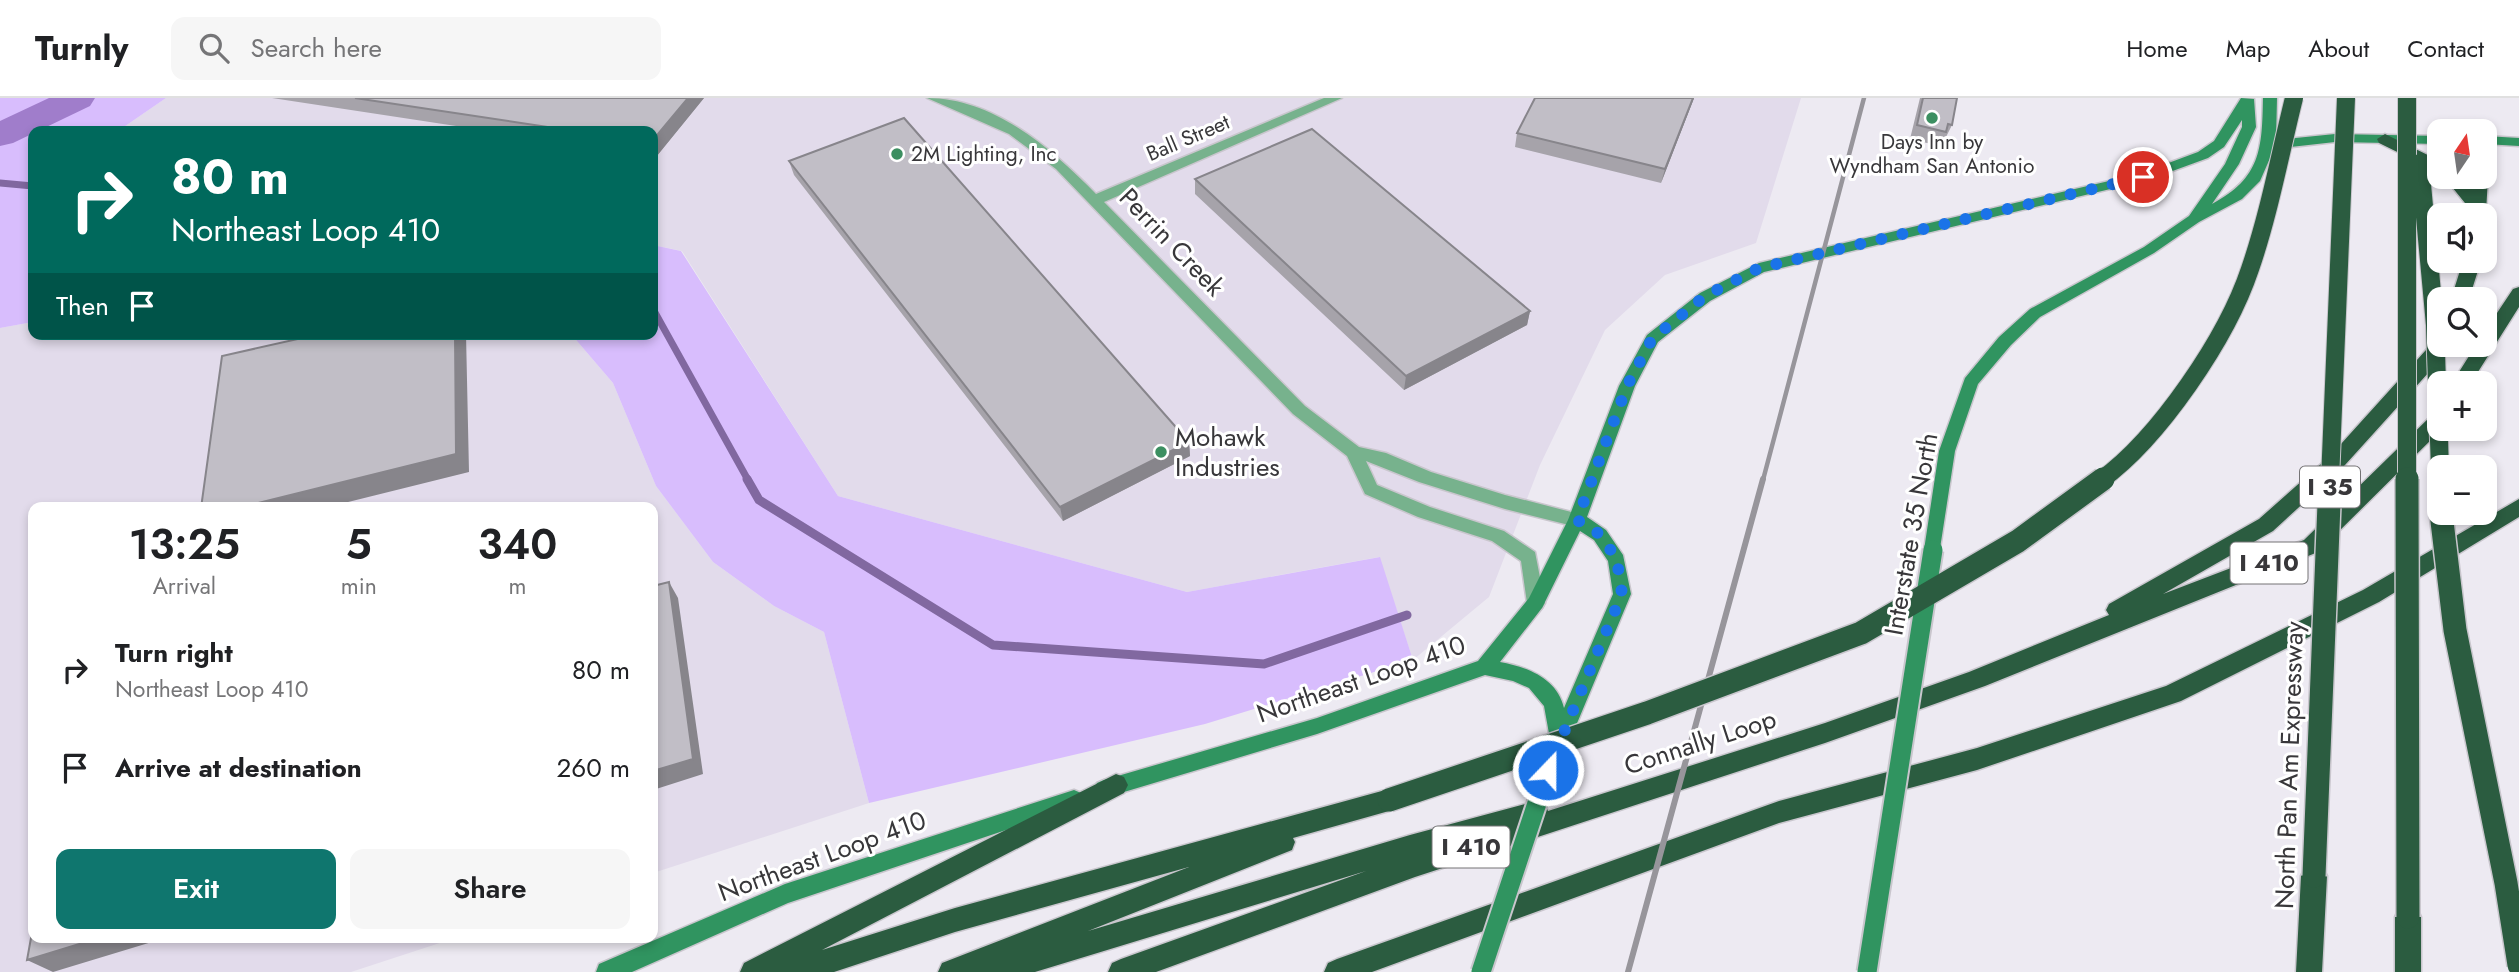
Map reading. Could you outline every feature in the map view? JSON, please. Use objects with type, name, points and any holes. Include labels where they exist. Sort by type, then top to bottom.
[{"type":"highway","points":[[951,972],[1389,800],[1647,713],[1861,633],[2018,541],[2115,470],[2164,416],[2197,373],[2223,328],[2250,270],[2294,98]]},
{"type":"highway","name":"North Pan Am Expressway","points":[[2309,972],[2346,98]]},
{"type":"highway","points":[[2407,98],[2408,972]]},
{"type":"highway","points":[[2413,98],[2435,326],[2440,455]]},
{"type":"highway","points":[[2385,139],[2427,161]]},
{"type":"highway","points":[[2469,371],[2519,293]]},
{"type":"highway","points":[[2057,645],[2266,525],[2338,460],[2431,357]]},
{"type":"highway","name":"I 410","points":[[2057,645],[2311,546],[2427,431]]},
{"type":"highway","points":[[2487,526],[2519,498]]},
{"type":"highway","points":[[1338,972],[1779,812],[1977,759],[2173,694],[2371,596],[2519,508]]},
{"type":"highway","points":[[2442,525],[2455,629],[2506,883],[2519,965]]},
{"type":"highway","name":"Connally Loop","points":[[1121,972],[1415,865],[1825,733],[1977,679],[2057,645]]},
{"type":"highway","points":[[993,972],[1410,846],[1825,733]]},
{"type":"highway","points":[[753,972],[1116,785]]},
{"type":"highway","points":[[794,972],[955,920],[1389,800]]},
{"type":"main road","name":"Interstate 35 North","points":[[1867,972],[1947,451],[1971,382],[2004,341],[2035,313],[2149,250],[2194,219],[2237,196],[2253,181],[2269,145],[2270,98]]},
{"type":"main road","name":"Interstate 35 North","points":[[2194,219],[2232,164],[2249,127],[2246,102]]},
{"type":"main road","name":"Northeast Loop 410","points":[[607,972],[785,894],[1116,785],[1317,726],[1485,667],[1535,603],[1577,520],[1627,386],[1652,339],[1705,296],[1759,268],[1957,219],[2056,199],[2167,168],[2203,155],[2219,144],[2246,102]]},
{"type":"main road","points":[[2269,145],[2335,138],[2427,140]]},
{"type":"main road","points":[[2497,141],[2519,142]]},
{"type":"main road","points":[[1481,972],[1548,770],[1622,594],[1617,560],[1601,535],[1577,520]]},
{"type":"main road","points":[[1485,667],[1516,673],[1536,682],[1553,703],[1560,739]]},
{"type":"street","name":"Perrin Creek","points":[[934,98],[987,117],[1014,131],[1054,160],[1299,410],[1354,452],[1380,457],[1425,477],[1505,502],[1577,520]]},
{"type":"street","name":"Ball Street","points":[[1095,200],[1335,98]]},
{"type":"street","name":"Perrin Creek","points":[[1354,452],[1371,489],[1424,512],[1498,536],[1529,557],[1535,603]]},
{"type":"shaded area","points":[[0,98],[166,98],[125,126],[28,126],[28,323],[0,328]]},
{"type":"shaded area","points":[[166,98],[1801,98],[1756,243],[1665,275],[1605,330],[1540,465],[1489,597],[1413,660],[1379,557],[1187,592],[838,496],[682,251],[658,246],[658,126],[125,126]]},
{"type":"shaded area","points":[[658,246],[681,251],[838,496],[1187,592],[1380,557],[1413,660],[1205,724],[869,803],[824,632],[774,606],[713,562],[656,486],[613,383],[576,340],[658,340]]},
{"type":"shaded area","points":[[28,323],[28,340],[576,340],[613,383],[656,486],[713,562],[774,606],[824,632],[869,803],[658,871],[658,502],[28,502],[28,943],[440,943],[351,972],[0,972],[0,328]]},
{"type":"building","points":[[355,98],[688,98],[658,134],[658,126],[541,126]]},
{"type":"building","points":[[1535,98],[1693,98],[1665,169],[1517,133]]},
{"type":"building","name":"Days Inn by Wyndham San Antonio","points":[[1923,98],[1957,98],[1952,125],[1948,124],[1946,132],[1917,125]]},
{"type":"building","points":[[904,118],[1189,442],[1060,507],[789,161]]},
{"type":"building","points":[[1312,129],[1530,311],[1406,376],[1195,179]]},
{"type":"building","points":[[293,340],[455,340],[456,454],[262,502],[202,502],[222,356]]},
{"type":"building","points":[[669,582],[693,759],[658,770],[658,585]]},
{"type":"building","points":[[30,943],[83,943],[27,960]]},
{"type":"waterway","points":[[0,135],[77,98]]},
{"type":"waterway","points":[[0,183],[28,186]]},
{"type":"waterway","points":[[658,318],[748,480]]},
{"type":"waterway","points":[[747,479],[759,500],[993,645],[1264,664],[1407,615]]},
{"type":"railway","points":[[1763,480],[1864,98]]},
{"type":"railway","points":[[1628,972],[1763,479]]},
{"type":"place","name":"Days Inn by Wyndham San Antonio","points":[[1932,118]]},
{"type":"place","name":"2M Lighting, Inc","points":[[897,154]]},
{"type":"place","name":"Mohawk Industries","points":[[1161,452]]},
{"type":"route","points":[[1548,770],[1622,594],[1617,560],[1601,535],[1577,520],[1627,386],[1652,339],[1705,296],[1759,268],[2143,177]]}]
